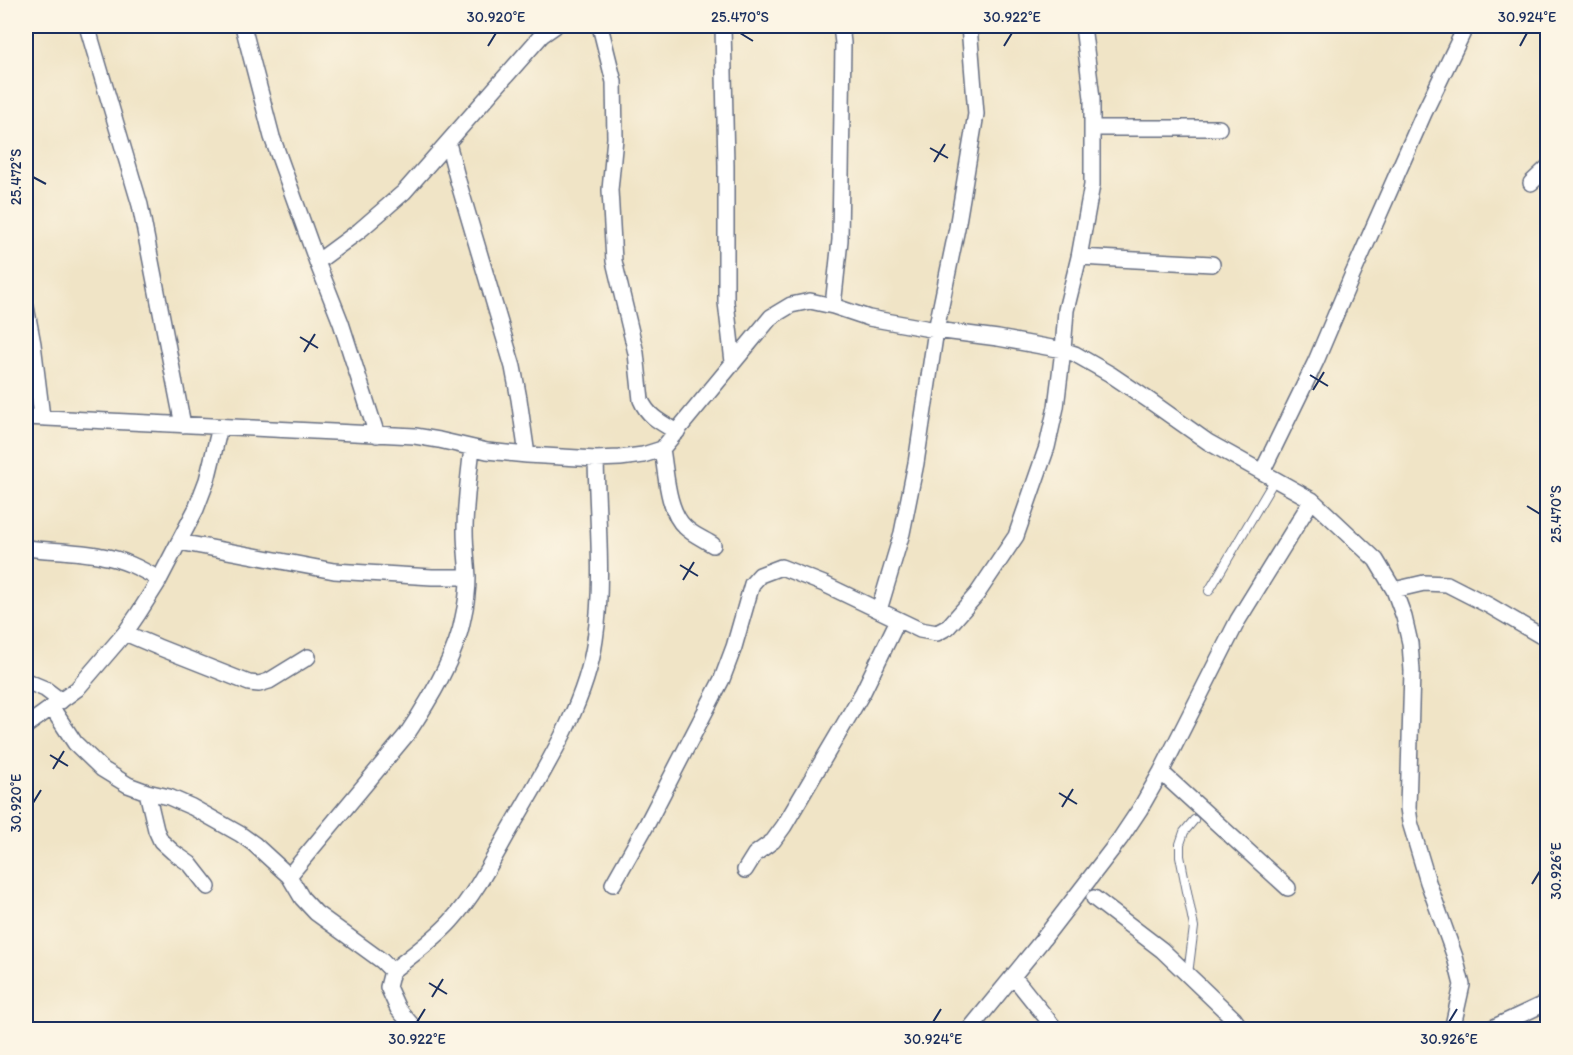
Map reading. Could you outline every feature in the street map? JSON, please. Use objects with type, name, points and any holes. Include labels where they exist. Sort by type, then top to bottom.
[{"type":"street","points":[[87,26],[140,205],[183,425]]},
{"type":"street","points":[[243,26],[272,137],[341,323],[377,435]]},
{"type":"street","points":[[317,262],[404,192],[542,35],[555,26]]},
{"type":"street","points":[[600,26],[614,82],[615,138],[610,190],[614,261],[636,353],[644,407],[653,417],[677,432]]},
{"type":"street","points":[[723,26],[726,302],[733,362]]},
{"type":"street","points":[[833,306],[840,240],[842,26]]},
{"type":"street","points":[[879,610],[902,533],[916,463],[936,330],[957,228],[976,114],[969,26]]},
{"type":"street","points":[[613,884],[647,824],[722,679],[734,647],[752,584],[759,575],[781,567],[824,584],[920,630],[937,633],[948,627],[977,594],[1016,536],[1047,447],[1056,407],[1066,310],[1079,257],[1092,186],[1092,98],[1083,26]]},
{"type":"street","points":[[1268,476],[1352,276],[1424,113],[1461,32],[1466,26]]},
{"type":"street","points":[[1092,128],[1219,128]]},
{"type":"street","points":[[448,143],[513,367],[527,455]]},
{"type":"street","points":[[1531,183],[1548,167]]},
{"type":"street","points":[[1079,257],[1212,264]]},
{"type":"street","points":[[26,417],[415,436],[472,448],[527,455],[596,459],[643,455],[662,449],[771,317],[797,303],[810,301],[869,318],[998,338],[1075,354],[1150,400],[1208,442],[1312,500],[1376,560],[1394,590],[1404,617],[1410,644],[1412,671],[1408,808],[1410,822],[1428,882],[1455,957],[1462,985],[1452,1029]]},
{"type":"street","points":[[26,307],[42,417]]},
{"type":"street","points":[[26,726],[77,689],[125,633],[159,579],[196,509],[207,480],[220,427]]},
{"type":"street","points":[[289,876],[407,734],[448,662],[463,620],[468,577],[465,529],[472,448]]},
{"type":"street","points":[[662,449],[675,512],[683,526],[713,544]]},
{"type":"street","points":[[416,1029],[398,1010],[388,987],[392,971],[432,939],[470,898],[544,772],[579,699],[593,654],[597,621],[599,559],[596,459]]},
{"type":"street","points":[[969,1029],[1120,839],[1161,772],[1238,620],[1312,500]]},
{"type":"street","points":[[179,542],[334,571],[468,577]]},
{"type":"street","points":[[26,548],[102,555],[119,560],[159,579]]},
{"type":"street","points":[[1394,590],[1424,584],[1447,584],[1548,640]]},
{"type":"street","points":[[745,870],[755,854],[773,841],[784,826],[863,692],[898,620]]},
{"type":"street","points":[[125,633],[249,683],[259,684],[269,681],[308,657]]},
{"type":"street","points":[[26,681],[45,689],[56,704],[75,743],[102,769],[128,785],[169,797],[240,834],[289,876],[302,898],[316,913],[382,961],[392,971]]},
{"type":"street","points":[[1161,772],[1288,888]]},
{"type":"street","points":[[147,792],[161,841],[190,864],[208,887]]},
{"type":"street","points":[[1094,898],[1162,950],[1242,1029]]},
{"type":"street","points":[[1013,976],[1056,1029]]},
{"type":"street","points":[[1488,1029],[1548,1002]]},
{"type":"lane","points":[[1209,591],[1268,476]]},
{"type":"lane","points":[[1188,974],[1194,927],[1180,856],[1180,843],[1184,832],[1194,820]]}]
